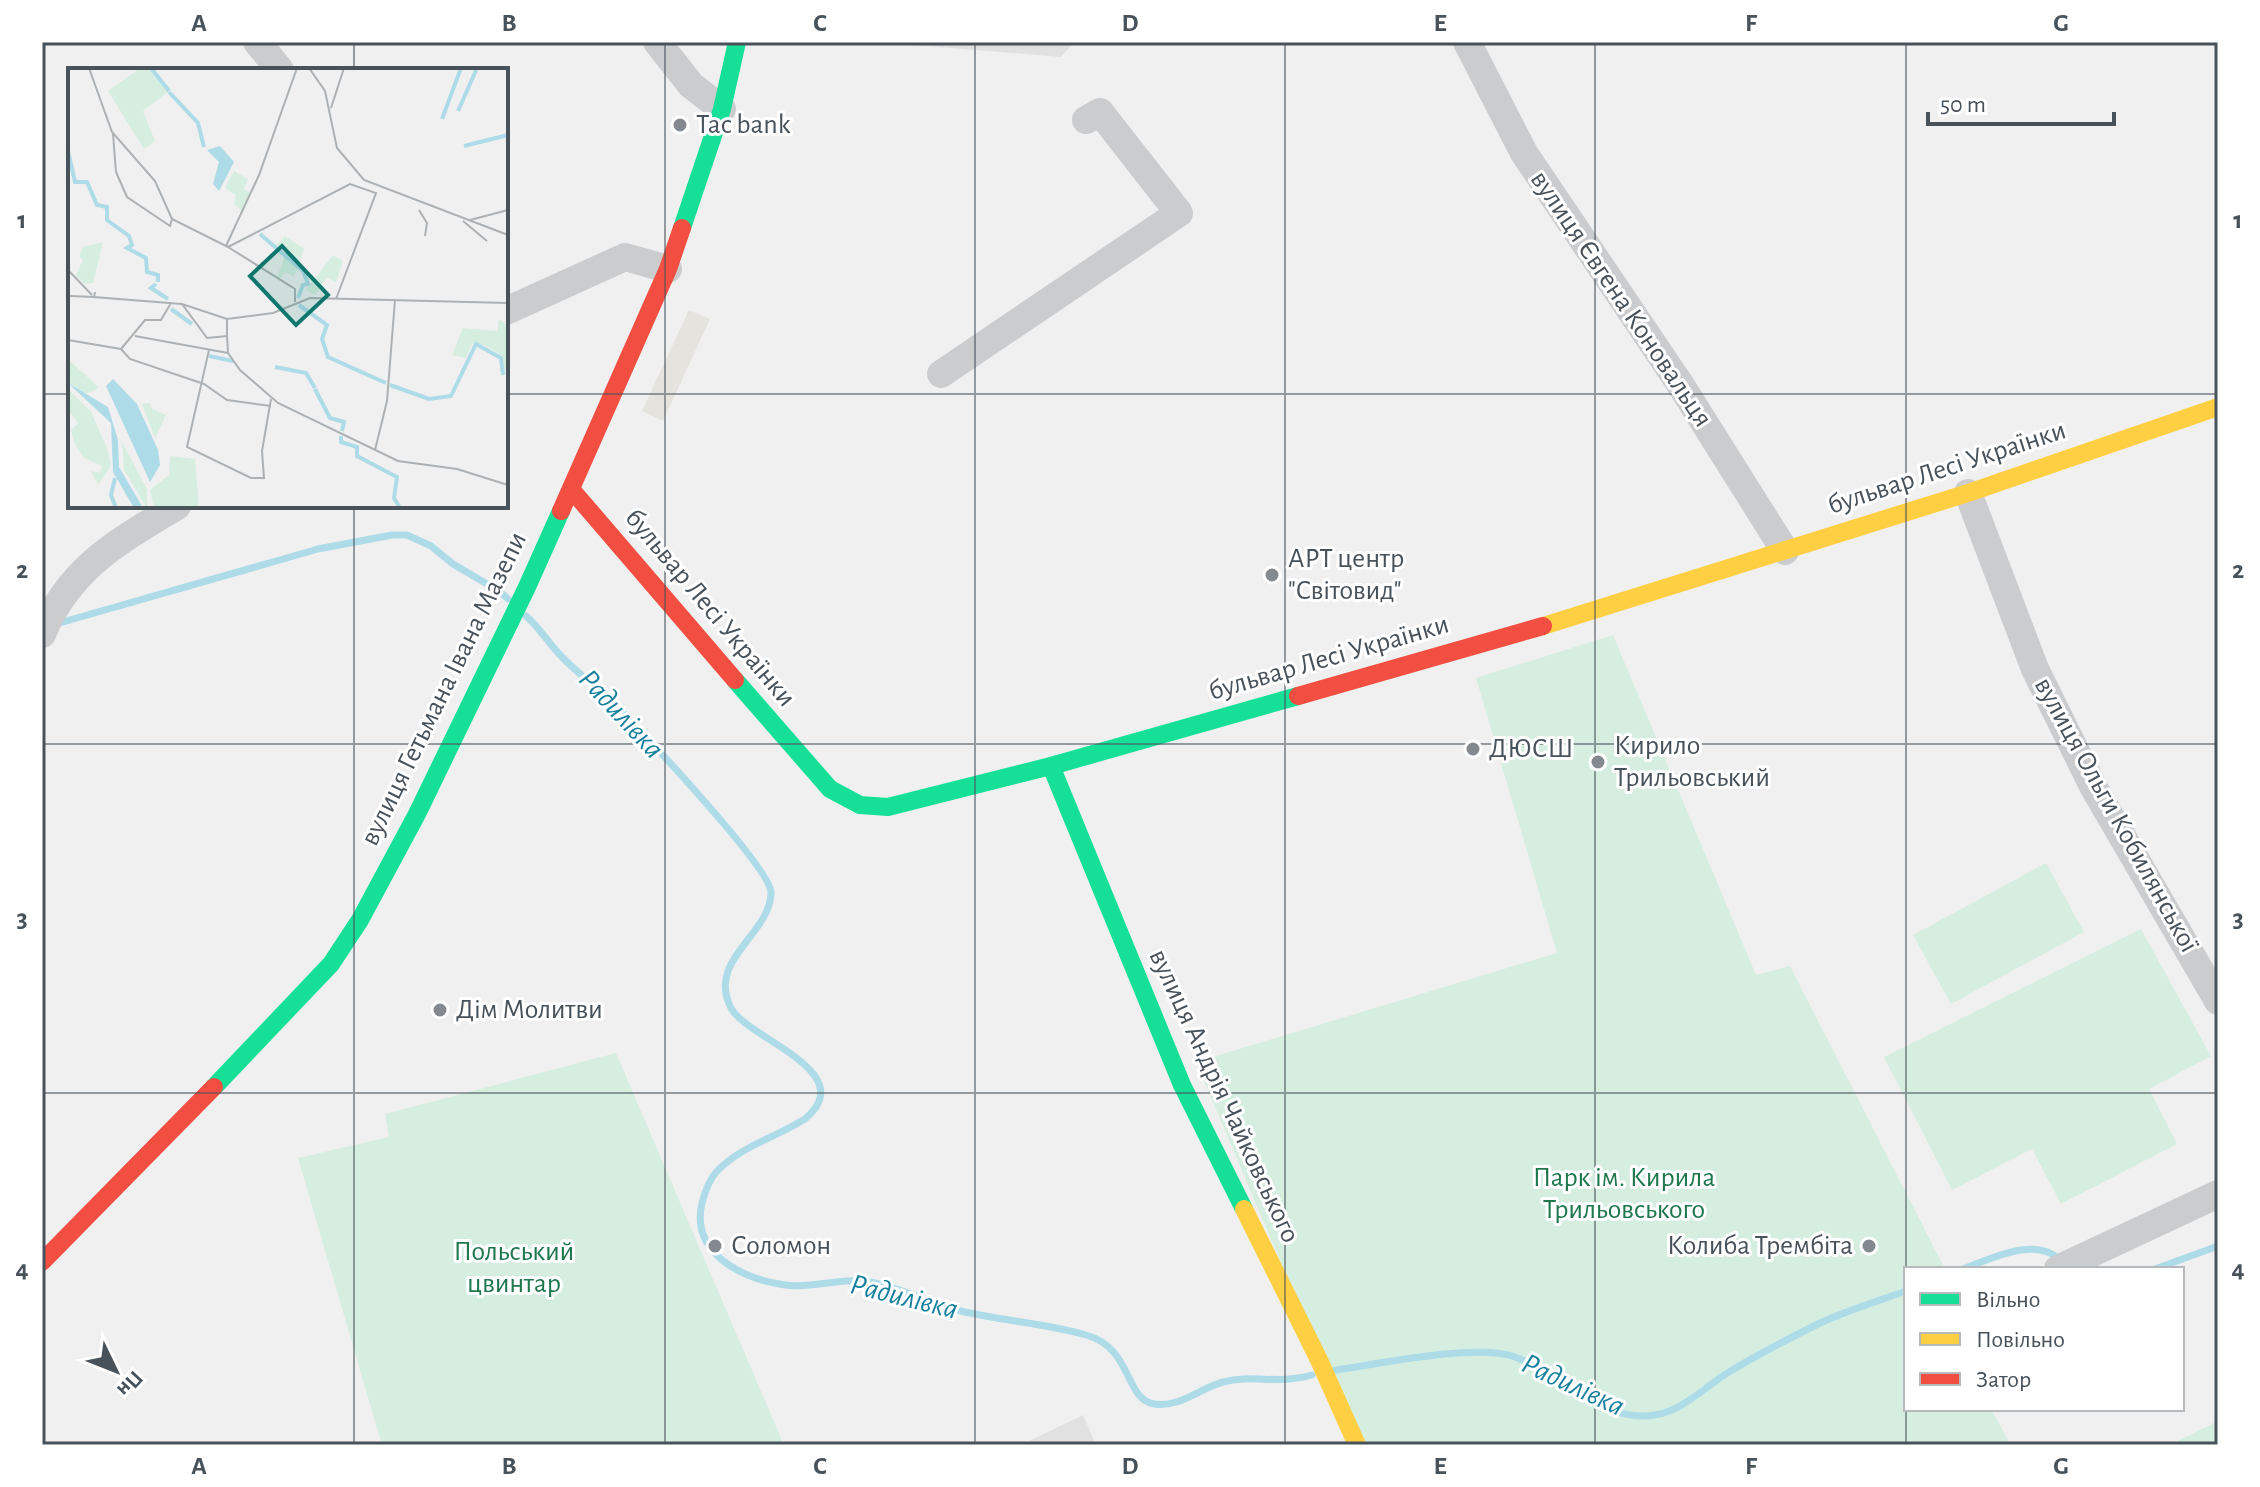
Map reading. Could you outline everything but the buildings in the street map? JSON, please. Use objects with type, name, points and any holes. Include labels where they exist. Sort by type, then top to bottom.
[{"type":"street","points":[[257,42],[278,68]]},
{"type":"street","points":[[657,42],[691,85],[722,109]]},
{"type":"street","name":"вулиця Гетьмана Івана Мазепи","points":[[42,1262],[200,1103],[331,964],[360,920],[417,814],[527,587],[668,269],[722,109],[737,42]]},
{"type":"street","name":"вулиця Євгена Коновальця","points":[[1467,42],[1524,153],[1680,384],[1785,551]]},
{"type":"street","points":[[941,374],[1179,213],[1100,112],[1086,120]]},
{"type":"street","points":[[508,310],[625,257],[668,269]]},
{"type":"street","name":"бульвар Лесі Українки","points":[[571,489],[803,761],[840,797],[859,806],[888,807],[1051,766],[1566,620],[1968,493],[2218,407]]},
{"type":"street","name":"вулиця Ольги Кобилянської","points":[[1968,493],[2035,669],[2081,761],[2218,1001]]},
{"type":"street","points":[[45,614],[69,584],[117,543],[174,508]]},
{"type":"street","name":"вулиця Андрія Чайковського","points":[[1051,766],[1182,1085],[1319,1360],[1357,1445]]},
{"type":"street","points":[[2066,1265],[2218,1194]]},
{"type":"shaded area","points":[[877,42],[1074,42],[1061,57]]},
{"type":"shaded area","points":[[689,310],[710,319],[663,421],[642,411]]},
{"type":"shaded area","points":[[1083,1415],[1096,1445],[1021,1445]]},
{"type":"green space","name":"Парк ім. Кирила Трильовського","points":[[1613,635],[1756,975],[1790,966],[1944,1267],[1904,1267],[1904,1411],[1992,1411],[2011,1445],[1365,1445],[1303,1315],[1196,1062],[1557,953],[1476,678]]},
{"type":"green space","points":[[2046,863],[2084,932],[1951,1004],[1913,935]]},
{"type":"green space","points":[[2141,929],[2211,1056],[2149,1089],[2177,1144],[2061,1204],[2032,1149],[1952,1190],[1884,1057]]},
{"type":"green space","name":"Польський цвинтар","points":[[616,1053],[784,1445],[382,1445],[298,1158],[389,1137],[385,1114]]},
{"type":"green space","points":[[2218,1421],[2218,1445],[2169,1445]]},
{"type":"waterway","name":"Радилівка","points":[[56,624],[318,549],[392,535],[407,535],[431,546],[508,599]]},
{"type":"waterway","name":"Радилівка","points":[[526,616],[562,657],[616,706],[703,800],[751,857],[766,879],[771,893],[761,922],[732,962],[726,991],[731,1008],[741,1020],[811,1071],[820,1086],[819,1102],[805,1119],[748,1148],[727,1162],[712,1178],[702,1203],[700,1221],[712,1250],[723,1261],[769,1282],[796,1286],[869,1282],[961,1311],[1086,1335],[1101,1341],[1112,1351],[1137,1393],[1154,1404],[1173,1403],[1223,1382],[1312,1375]]},
{"type":"waterway","name":"Радилівка","points":[[2160,1267],[2218,1246]]},
{"type":"waterway","name":"Радилівка","points":[[1968,1267],[2026,1249],[2051,1253],[2061,1261]]},
{"type":"waterway","name":"Радилівка","points":[[1336,1370],[1426,1356],[1495,1353],[1529,1363],[1609,1409],[1626,1414],[1657,1415],[1679,1407],[1740,1365],[1820,1323],[1904,1292]]},
{"type":"traffic: fast","points":[[682,228],[722,109],[737,42]]},
{"type":"traffic: fast","points":[[214,1087],[331,964],[360,920],[417,814],[561,511]]},
{"type":"traffic: fast","points":[[735,680],[830,789],[860,805],[888,807],[1051,766],[1298,696]]},
{"type":"traffic: fast","points":[[1051,766],[1182,1085],[1244,1209]]},
{"type":"traffic: slow","points":[[1543,626],[1968,493],[2218,407]]},
{"type":"traffic: slow","points":[[1244,1209],[1319,1360],[1357,1445]]},
{"type":"traffic: jam","points":[[561,511],[668,269],[682,228]]},
{"type":"traffic: jam","points":[[571,489],[735,680]]},
{"type":"traffic: jam","points":[[1298,696],[1543,626]]},
{"type":"traffic: jam","points":[[42,1262],[214,1087]]},
{"type":"place","name":"Tac bank","points":[[680,125]]},
{"type":"place","name":"АРТ центр \"Світовид\"","points":[[1272,575]]},
{"type":"place","name":"ДЮСШ","points":[[1473,749]]},
{"type":"place","name":"Кирило Трильовський","points":[[1598,762]]},
{"type":"place","name":"Дім Молитви","points":[[440,1010]]},
{"type":"place","name":"Соломон","points":[[715,1246]]},
{"type":"place","name":"Колиба Трембіта","points":[[1869,1246]]}]
